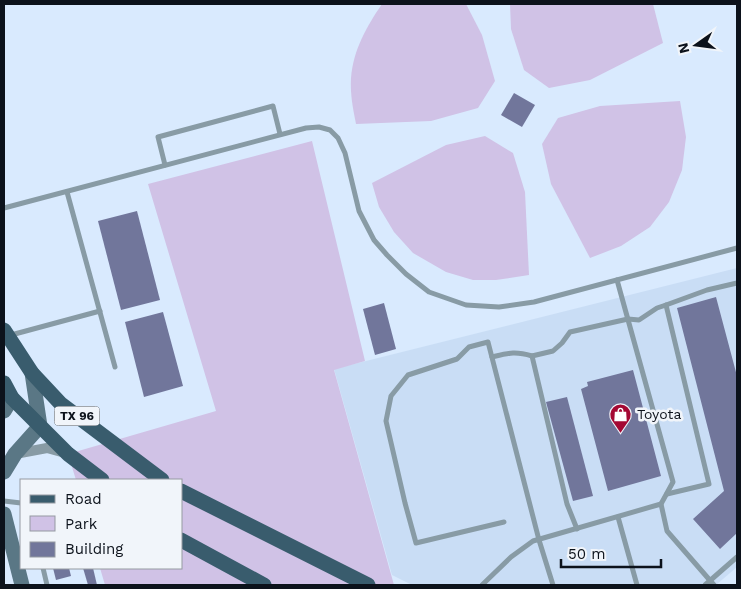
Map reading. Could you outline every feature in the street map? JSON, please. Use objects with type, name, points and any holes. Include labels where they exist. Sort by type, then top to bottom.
[{"type":"main road","name":"TX 96","points":[[6,333],[32,373],[61,404],[161,479]]},
{"type":"main road","name":"TX 96","points":[[4,383],[12,398],[68,454],[101,479]]},
{"type":"main road","points":[[182,492],[368,585]]},
{"type":"main road","points":[[182,541],[264,585]]},
{"type":"street","points":[[4,472],[15,454],[40,426],[32,373]]},
{"type":"street","points":[[4,411],[12,398]]},
{"type":"street","points":[[15,454],[47,448],[68,454]]},
{"type":"street","points":[[4,514],[22,585]]},
{"type":"lane","points":[[165,165],[158,137],[264,108],[273,106],[280,134]]},
{"type":"lane","points":[[4,208],[280,134],[308,127],[318,127],[330,130],[338,138],[345,153],[359,211],[374,240],[406,274],[429,292],[466,305],[499,307],[534,302],[737,248]]},
{"type":"lane","points":[[67,192],[115,367]]},
{"type":"lane","points":[[482,585],[511,557],[533,541],[661,504],[667,494],[672,482],[617,280]]},
{"type":"lane","points":[[492,357],[513,352],[532,356],[553,351],[570,332],[628,319],[639,320],[657,308],[707,290],[737,283]]},
{"type":"lane","points":[[666,305],[709,484],[667,494]]},
{"type":"lane","points":[[6,333],[100,311]]},
{"type":"lane","points":[[504,522],[416,543],[386,422],[391,396],[408,375],[457,359],[469,348],[488,342],[539,540],[553,585]]},
{"type":"lane","points":[[532,356],[567,504],[577,529]]},
{"type":"lane","points":[[4,501],[20,503]]},
{"type":"lane","points":[[661,504],[667,531],[712,583]]},
{"type":"lane","points":[[618,517],[637,585]]},
{"type":"lane","points":[[705,585],[712,583],[737,557]]},
{"type":"lane","points":[[43,569],[47,585]]},
{"type":"shaded area","points":[[737,268],[737,567],[716,585],[412,585],[392,575],[334,369]]},
{"type":"green space","points":[[382,4],[466,4],[482,35],[495,81],[478,108],[431,121],[356,124],[351,90],[352,68],[362,39]]},
{"type":"green space","points":[[510,4],[653,4],[663,43],[590,80],[549,88],[524,70],[511,29]]},
{"type":"green space","points":[[680,101],[686,137],[682,170],[669,202],[650,227],[621,246],[590,258],[551,184],[542,144],[558,118],[600,106]]},
{"type":"green space","points":[[485,136],[513,153],[525,192],[529,275],[496,280],[473,280],[446,272],[413,253],[394,232],[379,207],[372,183],[446,145]]},
{"type":"green space","points":[[312,141],[365,361],[334,370],[394,585],[105,585],[100,569],[182,569],[182,479],[76,479],[68,454],[216,411],[148,184]]},
{"type":"building","points":[[514,93],[535,105],[522,127],[501,115]]},
{"type":"building","points":[[137,211],[160,300],[121,310],[98,221]]},
{"type":"building","points":[[716,297],[737,376],[737,533],[720,549],[693,519],[724,491],[677,308]]},
{"type":"building","points":[[384,303],[396,349],[375,355],[363,309]]},
{"type":"building","points":[[163,312],[183,386],[144,397],[125,322]]},
{"type":"building","name":"Toyota","points":[[633,370],[661,476],[608,491],[581,389],[588,386],[587,382]]},
{"type":"building","points":[[567,397],[593,496],[573,501],[546,402]]},
{"type":"building","points":[[53,569],[69,569],[71,576],[56,580]]},
{"type":"building","points":[[83,569],[93,569],[97,585],[88,585]]},
{"type":"place","name":"Toyota","points":[[621,433]]}]
